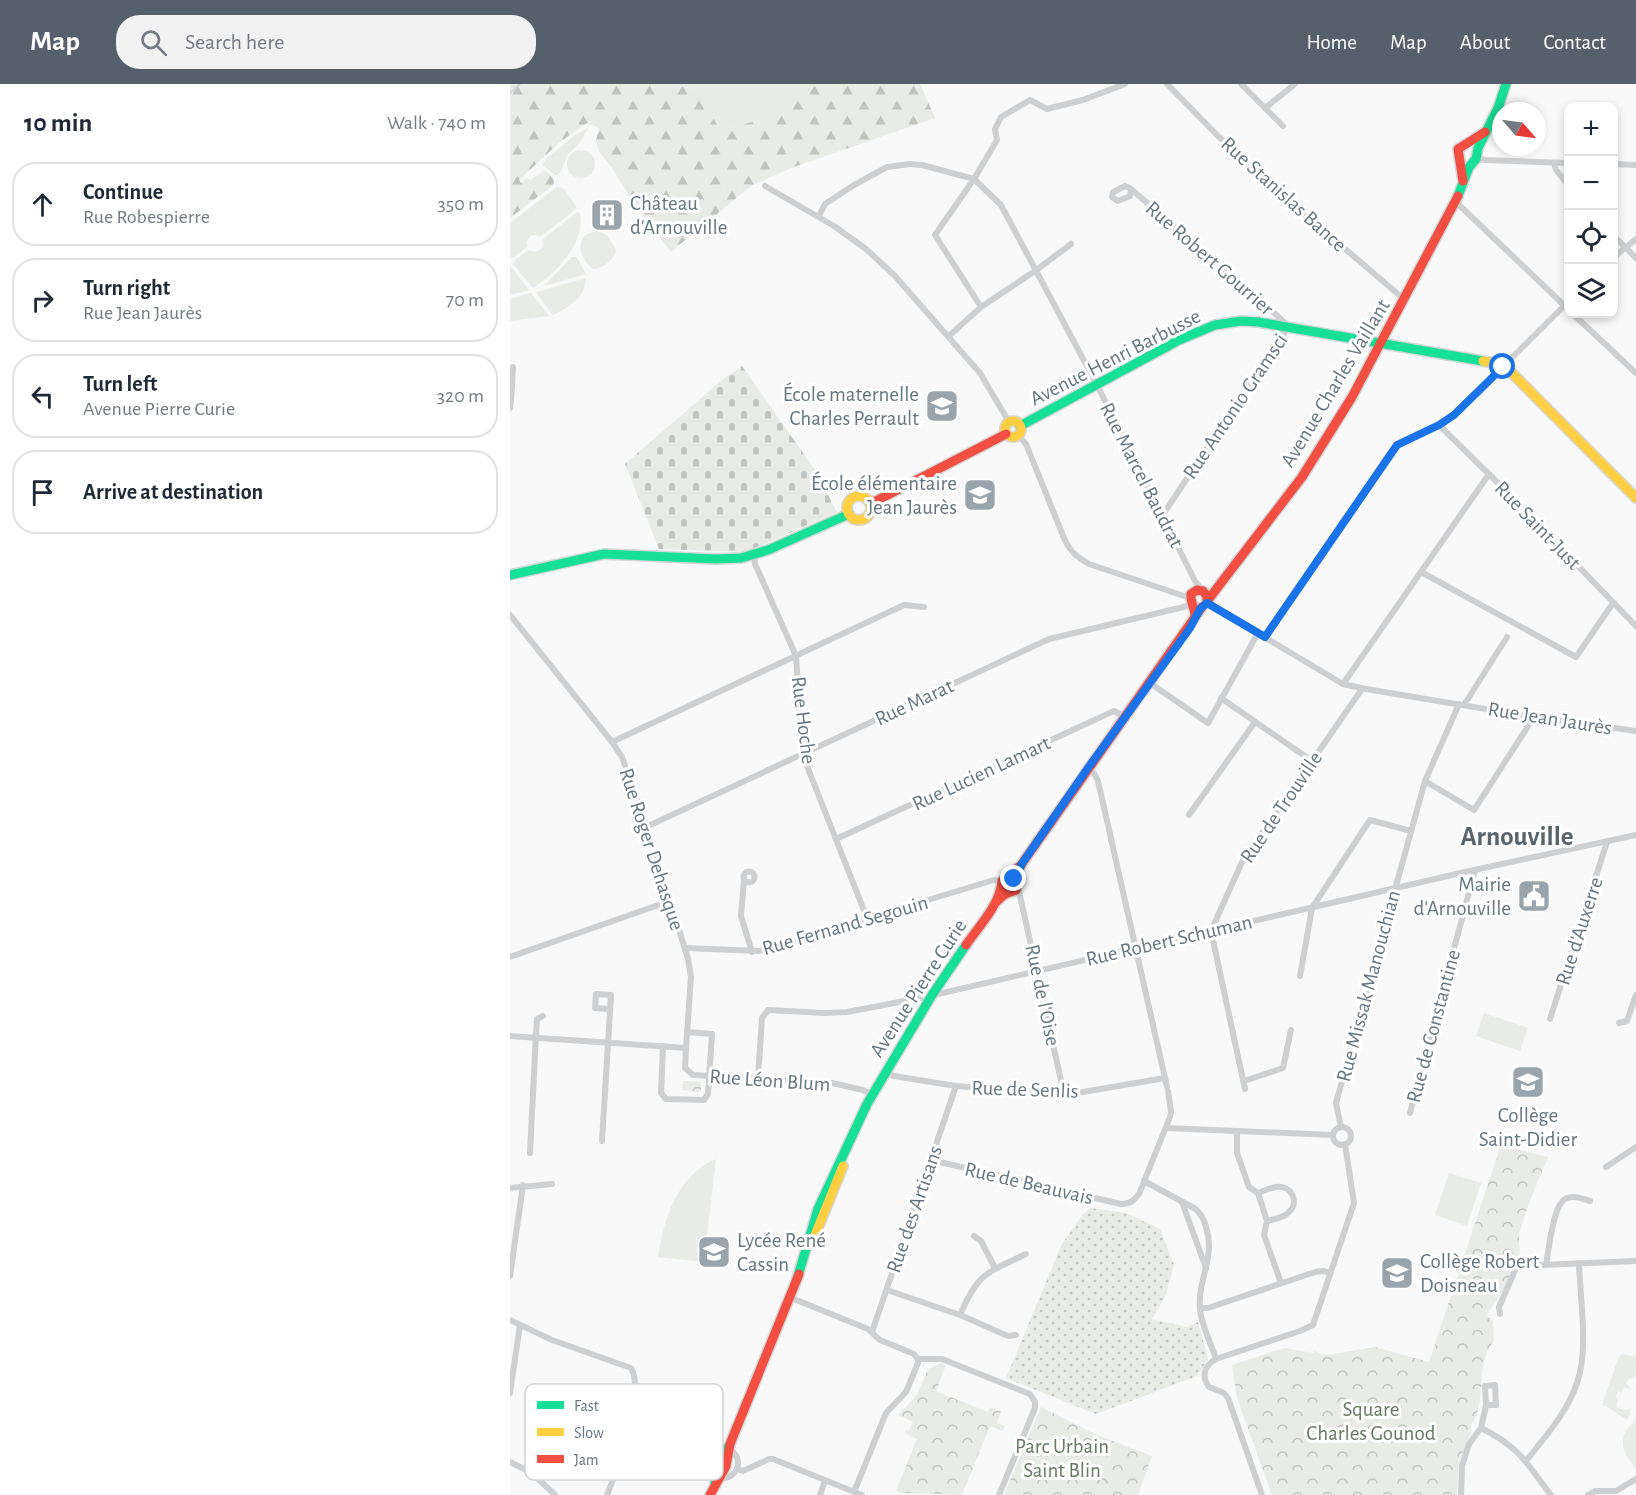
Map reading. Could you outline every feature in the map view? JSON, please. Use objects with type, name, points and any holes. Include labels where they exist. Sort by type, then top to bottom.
[{"type":"main road","name":"Avenue Charles Vaillant","points":[[1197,601],[1220,586],[1314,459],[1352,397],[1406,300],[1456,202],[1506,84]]},
{"type":"main road","name":"Avenue Charles Vaillant","points":[[1469,144],[1488,128]]},
{"type":"main road","points":[[1463,144],[1474,146],[1475,158],[1464,164],[1460,162],[1457,156],[1458,149],[1463,144]]},
{"type":"main road","name":"Avenue Charles Vaillant","points":[[1460,162],[1462,187]]},
{"type":"main road","name":"Avenue Henri Barbusse","points":[[1019,431],[1179,340],[1215,325],[1241,321],[1288,327],[1498,364],[1508,369],[1636,498]]},
{"type":"main road","points":[[1014,421],[1019,431],[1010,437],[1006,434],[1006,426],[1009,422],[1014,421]]},
{"type":"main road","points":[[870,502],[870,514],[865,519],[854,519],[849,514],[849,503],[854,498],[864,497],[870,502],[876,501],[1006,434]]},
{"type":"main road","points":[[510,575],[604,554],[730,560],[754,555],[849,514]]},
{"type":"main road","name":"Avenue Pierre Curie","points":[[723,1470],[726,1466],[729,1447],[789,1297],[858,1125],[873,1095],[932,995],[995,903],[1011,887],[1021,865],[1150,682],[1197,601]]},
{"type":"main road","name":"Avenue Pierre Curie","points":[[710,1494],[716,1480]]},
{"type":"street","points":[[981,307],[935,235],[974,179],[997,140],[995,129],[1002,117],[1030,100],[1047,109],[1083,100],[1125,84]]},
{"type":"street","points":[[1241,84],[1283,126]]},
{"type":"street","points":[[1265,108],[1296,84]]},
{"type":"street","name":"Rue Stanislas Bance","points":[[1172,85],[1218,136],[1285,197],[1406,300]]},
{"type":"street","points":[[1475,158],[1564,163]]},
{"type":"street","points":[[1554,163],[1556,170],[1564,179]]},
{"type":"street","name":"Rue Marcel Baudrat","points":[[819,216],[825,204],[869,176],[887,167],[909,164],[922,165],[974,179],[1001,205],[1097,385],[1162,516],[1197,601]]},
{"type":"street","points":[[1618,165],[1636,165]]},
{"type":"street","points":[[765,186],[819,216],[866,249],[895,276],[980,373],[1009,422]]},
{"type":"street","name":"Rue Robert Gourrier","points":[[1131,189],[1288,327]]},
{"type":"street","points":[[1456,202],[1564,303]]},
{"type":"street","points":[[1618,253],[1636,239]]},
{"type":"street","points":[[1618,241],[1636,258]]},
{"type":"street","points":[[949,336],[981,307],[1071,244]]},
{"type":"street","points":[[1265,637],[1397,445],[1439,425],[1454,415],[1564,309]]},
{"type":"street","points":[[1577,318],[1636,373]]},
{"type":"street","name":"Rue Antonio Gramsci","points":[[1162,516],[1288,327]]},
{"type":"street","points":[[510,408],[514,384],[511,381],[512,368]]},
{"type":"street","name":"Rue Saint-Just","points":[[1439,425],[1636,626]]},
{"type":"street","name":"Rue Jean Jaurès","points":[[1019,431],[1068,548],[1075,556],[1089,564],[1197,601],[1258,633],[1343,684],[1534,717],[1636,731]]},
{"type":"street","points":[[1343,684],[1489,474]]},
{"type":"street","name":"Rue Hoche","points":[[754,555],[755,564],[796,656],[804,753],[867,918]]},
{"type":"street","points":[[1421,572],[1576,657],[1613,603]]},
{"type":"street","name":"Rue Marat","points":[[646,827],[1049,639],[1197,601]]},
{"type":"street","points":[[612,742],[904,605],[924,607]]},
{"type":"street","name":"Rue Roger Dehasque","points":[[510,615],[612,742],[629,774],[685,948],[691,977],[686,1048]]},
{"type":"street","points":[[1150,682],[1208,723],[1258,633]]},
{"type":"street","name":"Rue Jean Jaurès","points":[[1462,704],[1507,637]]},
{"type":"street","name":"Rue de Trouville","points":[[1211,931],[1242,862],[1362,689]]},
{"type":"street","points":[[1221,698],[1312,761]]},
{"type":"street","name":"Rue Missak Manouchian","points":[[1341,1127],[1337,1100],[1425,781],[1462,704]]},
{"type":"street","name":"Rue Lucien Lamart","points":[[836,839],[1114,711],[1125,717]]},
{"type":"street","points":[[1425,781],[1474,810],[1534,717]]},
{"type":"street","points":[[1189,815],[1256,722]]},
{"type":"street","points":[[1088,768],[1098,780],[1172,1112],[1144,1180],[1200,1212],[1204,1220],[1210,1240],[1200,1308],[1216,1359]]},
{"type":"street","points":[[1300,976],[1312,908],[1370,820],[1411,831]]},
{"type":"street","name":"Rue Robert Schuman","points":[[758,1078],[762,1018],[768,1010],[847,1012],[932,995],[1636,835]]},
{"type":"street","name":"Rue d'Auxerre","points":[[1550,1019],[1607,842]]},
{"type":"street","name":"Rue de Constantine","points":[[1410,1113],[1475,870]]},
{"type":"street","points":[[744,879],[741,916],[752,952]]},
{"type":"street","name":"Rue Fernand Segouin","points":[[685,948],[752,952],[994,880],[1011,887]]},
{"type":"street","name":"Rue de l'Oise","points":[[1011,887],[1038,971],[1064,1094]]},
{"type":"street","points":[[510,957],[670,901]]},
{"type":"street","points":[[1211,931],[1245,1089]]},
{"type":"street","points":[[1619,1023],[1628,1022],[1636,995]]},
{"type":"street","points":[[602,1141],[609,1009]]},
{"type":"street","points":[[530,1153],[537,1019],[543,1016]]},
{"type":"street","points":[[1244,1081],[1284,1068],[1291,1030]]},
{"type":"street","points":[[663,1046],[661,1093],[666,1099],[704,1100],[708,1094],[712,1034],[687,1032]]},
{"type":"street","name":"Rue Léon Blum","points":[[510,1036],[686,1048],[685,1068],[693,1074],[831,1083],[863,1090],[873,1095]]},
{"type":"street","name":"Rue de Senlis","points":[[886,1072],[894,1076],[956,1086],[1064,1094],[1165,1078]]},
{"type":"street","name":"Rue des Artisans","points":[[872,1332],[956,1086]]},
{"type":"street","points":[[1341,1127],[1351,1132],[1350,1141],[1345,1144],[1337,1143],[1333,1135],[1341,1127]]},
{"type":"street","points":[[1166,1128],[1333,1135]]},
{"type":"street","points":[[1237,1131],[1237,1153],[1249,1187],[1258,1193],[1267,1221],[1264,1235],[1281,1283]]},
{"type":"street","points":[[1262,1495],[1228,1398],[1224,1393],[1209,1388],[1204,1376],[1206,1368],[1216,1359],[1313,1325],[1354,1203],[1345,1144]]},
{"type":"street","points":[[1606,1167],[1636,1147]]},
{"type":"street","name":"Rue de Beauvais","points":[[931,1160],[1121,1204],[1134,1201],[1144,1180]]},
{"type":"street","points":[[510,1188],[552,1184]]},
{"type":"street","points":[[510,1276],[524,1185]]},
{"type":"street","points":[[1258,1193],[1278,1187],[1288,1190],[1294,1197],[1289,1212],[1267,1221]]},
{"type":"street","points":[[1546,1264],[1558,1205],[1567,1197],[1590,1201]]},
{"type":"street","points":[[1182,1201],[1206,1270]]},
{"type":"street","points":[[974,1236],[981,1241],[995,1268]]},
{"type":"street","points":[[960,1315],[973,1287],[995,1268],[1026,1254]]},
{"type":"street","points":[[1500,1314],[1499,1307],[1517,1266],[1636,1261]]},
{"type":"street","points":[[1526,1461],[1563,1413],[1578,1382],[1582,1340],[1579,1263]]},
{"type":"street","points":[[1200,1308],[1208,1308],[1315,1272],[1331,1273]]},
{"type":"street","points":[[887,1290],[960,1315],[1008,1336],[1016,1335]]},
{"type":"street","points":[[789,1297],[872,1332],[880,1340],[914,1354],[918,1359],[906,1392],[886,1413],[854,1492]]},
{"type":"street","points":[[510,1320],[552,1340],[631,1368],[634,1373],[635,1384]]},
{"type":"street","points":[[510,1393],[520,1325]]},
{"type":"street","points":[[918,1359],[937,1358],[947,1361],[1030,1394],[1035,1402],[1035,1408],[999,1495]]},
{"type":"street","points":[[1461,1495],[1464,1455],[1481,1428],[1486,1405]]},
{"type":"street","points":[[1481,1428],[1506,1441],[1526,1461],[1551,1495]]},
{"type":"street","points":[[723,1448],[729,1447],[736,1458],[737,1469]]},
{"type":"street","points":[[737,1469],[743,1471],[773,1459],[862,1495]]},
{"type":"street","points":[[510,1462],[525,1470]]},
{"type":"street","points":[[723,1478],[729,1477],[737,1469]]},
{"type":"street","points":[[1588,1495],[1595,1491],[1616,1491],[1636,1479]]},
{"type":"street","points":[[539,1480],[555,1495]]},
{"type":"street","points":[[607,1495],[613,1480]]},
{"type":"street","points":[[820,1495],[825,1480]]},
{"type":"green space","points":[[510,84],[665,84],[695,89],[720,129],[781,116],[817,84],[920,84],[935,118],[791,168],[751,186],[671,252],[639,211],[599,151],[596,140],[599,128],[587,123],[560,142],[519,180],[521,183],[527,178],[530,180],[544,171],[554,180],[553,185],[510,218]]},
{"type":"green space","points":[[665,84],[817,84],[781,116],[720,129],[695,89]]},
{"type":"green space","points":[[589,127],[578,145],[568,154],[560,173],[555,175],[542,165],[575,135]]},
{"type":"green space","points":[[581,150],[591,154],[595,164],[591,174],[581,178],[571,174],[567,164],[571,154]]},
{"type":"green space","points":[[557,187],[563,188],[576,209],[540,237],[530,236],[526,242],[527,247],[513,258],[510,257],[510,223]]},
{"type":"green space","points":[[577,212],[580,214],[580,225],[573,247],[559,266],[533,288],[514,265],[515,260],[529,250],[534,252],[540,250],[543,245],[542,240]]},
{"type":"green space","points":[[597,231],[607,235],[616,250],[607,263],[593,269],[584,259],[580,247],[584,237]]},
{"type":"green space","points":[[572,257],[577,257],[586,274],[544,286]]},
{"type":"green space","points":[[511,267],[529,290],[510,295]]},
{"type":"green space","points":[[586,278],[583,291],[576,301],[553,315],[536,292]]},
{"type":"green space","points":[[531,293],[549,316],[510,321],[510,299]]},
{"type":"green space","points":[[742,366],[815,470],[837,512],[746,552],[659,549],[625,464],[722,380]]},
{"type":"green space","points":[[1484,1013],[1528,1028],[1520,1051],[1476,1036]]},
{"type":"green space","points":[[683,1081],[701,1082],[701,1092],[682,1090]]},
{"type":"green space","name":"Square Charles Gounod","points":[[1501,1145],[1548,1157],[1519,1233],[1520,1261],[1515,1262],[1504,1289],[1487,1315],[1493,1322],[1494,1341],[1484,1361],[1479,1406],[1461,1457],[1457,1495],[1272,1495],[1237,1398],[1232,1365],[1284,1348],[1313,1353],[1314,1351],[1327,1355],[1375,1347],[1429,1362]]},
{"type":"green space","points":[[716,1159],[704,1262],[658,1257],[664,1228],[682,1187],[692,1175]]},
{"type":"green space","points":[[1449,1173],[1481,1183],[1467,1226],[1435,1215]]},
{"type":"green space","points":[[1091,1208],[1126,1213],[1160,1229],[1174,1265],[1165,1297],[1152,1319],[1187,1327],[1198,1322],[1208,1359],[1197,1376],[1096,1414],[1006,1378],[1062,1244],[1083,1214]]},
{"type":"green space","points":[[1622,1354],[1636,1357],[1636,1373],[1634,1378],[1629,1379],[1626,1383],[1629,1389],[1624,1387],[1622,1393],[1618,1391],[1616,1397],[1618,1398],[1616,1407],[1623,1410],[1630,1409],[1627,1420],[1602,1405],[1618,1359]]},
{"type":"green space","points":[[941,1363],[946,1365],[936,1391],[988,1412],[990,1408],[1001,1411],[997,1423],[1005,1426],[1003,1431],[990,1426],[962,1495],[901,1493],[896,1491],[917,1439],[905,1433],[906,1430],[909,1431],[913,1422],[898,1415],[917,1395],[928,1369]]},
{"type":"green space","name":"Parc Urbain Saint Blin","points":[[1041,1407],[1095,1434],[1152,1456],[1138,1495],[1004,1495]]},
{"type":"green space","points":[[1636,1420],[1636,1468],[1624,1450],[1623,1437]]},
{"type":"waterway","points":[[510,93],[520,84]]},
{"type":"traffic: fast","points":[[1458,196],[1469,167],[1476,159],[1478,148],[1498,108],[1506,84]]},
{"type":"traffic: fast","points":[[1020,426],[1179,340],[1215,325],[1241,321],[1483,361]]},
{"type":"traffic: fast","points":[[510,575],[604,554],[741,558],[768,550],[849,514]]},
{"type":"traffic: fast","points":[[797,1279],[818,1209],[867,1104],[932,995],[966,945]]},
{"type":"traffic: fast","points":[[723,1454],[728,1447]]},
{"type":"traffic: slow","points":[[1483,361],[1508,369],[1636,498]]},
{"type":"traffic: slow","points":[[1013,421],[1019,423],[1021,429],[1019,435],[1013,437],[1007,435],[1005,429],[1007,423],[1013,421]]},
{"type":"traffic: slow","points":[[859,496],[867,500],[871,508],[867,516],[859,520],[851,516],[847,508],[851,500],[859,496]]},
{"type":"traffic: slow","points":[[811,1245],[843,1166]]},
{"type":"traffic: jam","points":[[1463,181],[1458,149],[1485,132]]},
{"type":"traffic: jam","points":[[1208,600],[1302,477],[1352,397],[1458,196]]},
{"type":"traffic: jam","points":[[870,502],[1006,434]]},
{"type":"traffic: jam","points":[[1195,616],[1191,594],[1197,590],[1203,591],[1207,596],[1207,603]]},
{"type":"traffic: jam","points":[[997,901],[1005,894],[1016,890],[1016,875],[1021,865],[1202,607]]},
{"type":"traffic: jam","points":[[966,945],[993,907],[1002,881],[1021,865]]},
{"type":"traffic: jam","points":[[723,1471],[730,1444],[799,1274]]},
{"type":"traffic: jam","points":[[710,1495],[718,1480]]},
{"type":"place","name":"Château d'Arnouville","points":[[607,215]]},
{"type":"place","name":"École maternelle Charles Perrault","points":[[942,406]]},
{"type":"place","name":"École élémentaire Jean Jaurès","points":[[980,495]]},
{"type":"place","name":"Mairie d'Arnouville","points":[[1534,896]]},
{"type":"place","name":"Collège Saint-Didier","points":[[1528,1082]]},
{"type":"place","name":"Lycée René Cassin","points":[[714,1252]]},
{"type":"place","name":"Collège Robert Doisneau","points":[[1397,1273]]},
{"type":"district","name":"Arnouville","points":[[1517,836]]},
{"type":"route","points":[[1014,879],[1016,880],[1021,865],[1088,768],[1190,628],[1200,609],[1207,603],[1265,637],[1397,445],[1439,425],[1454,415],[1503,367]]}]
